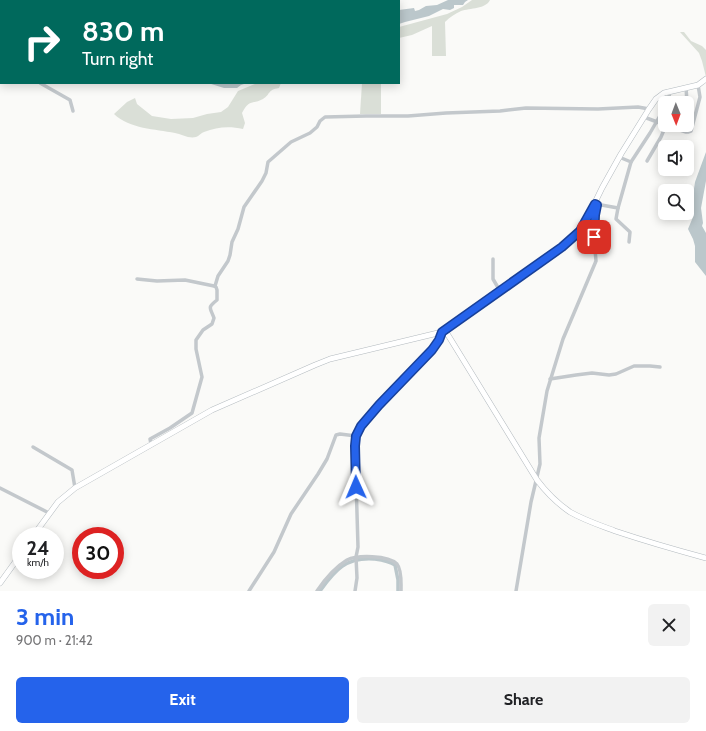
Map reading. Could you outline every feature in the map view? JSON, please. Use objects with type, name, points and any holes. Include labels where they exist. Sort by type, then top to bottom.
[{"type":"main road","points":[[39,527],[58,502],[75,488],[212,410],[324,361],[442,332],[541,263],[576,235],[584,225],[619,157],[649,109],[662,94],[668,91],[698,85],[706,79]]},
{"type":"main road","points":[[442,332],[448,335],[537,480],[558,503],[589,522],[627,535],[706,558]]},
{"type":"main road","points":[[0,583],[12,566]]},
{"type":"street","points":[[42,84],[70,100],[73,111]]},
{"type":"street","points":[[694,119],[700,97],[698,85]]},
{"type":"street","points":[[686,87],[687,96]]},
{"type":"street","points":[[668,91],[669,96]]},
{"type":"street","points":[[151,444],[150,439],[190,416],[192,413],[202,377],[196,349],[196,340],[203,330],[210,326],[213,320],[210,308],[217,297],[217,288],[215,286],[218,276],[228,261],[232,242],[238,229],[244,207],[262,181],[266,173],[268,162],[291,142],[310,133],[325,117],[408,116],[500,111],[526,108],[598,109],[638,106],[649,109]]},
{"type":"street","points":[[644,117],[656,122]]},
{"type":"street","points":[[629,242],[630,232],[616,219],[618,208],[631,162],[658,119]]},
{"type":"street","points":[[647,161],[662,132]]},
{"type":"street","points":[[619,157],[631,162]]},
{"type":"street","points":[[516,591],[531,502],[540,464],[539,438],[550,379],[563,339],[596,261],[594,237],[596,204],[618,208]]},
{"type":"street","points":[[493,259],[493,279],[500,291]]},
{"type":"street","points":[[137,279],[157,281],[185,280],[215,286]]},
{"type":"street","points":[[355,591],[358,547],[356,436],[361,426],[379,405],[432,350],[439,340],[442,332]]},
{"type":"street","points":[[550,379],[592,373],[609,375],[616,374],[634,366],[660,367]]},
{"type":"street","points":[[249,591],[274,552],[291,514],[327,459],[336,436],[340,434],[356,436]]},
{"type":"street","points":[[33,447],[72,470],[75,488]]},
{"type":"street","points":[[0,488],[49,513]]},
{"type":"street","points":[[317,591],[328,576],[346,561],[380,558],[398,565],[401,591]]},
{"type":"shaded area","points":[[448,0],[468,0],[463,5],[454,5],[454,8],[450,10],[443,9],[429,16],[400,24],[400,10],[414,8],[415,11],[426,6],[437,5]]},
{"type":"shaded area","points":[[472,0],[490,0],[481,7],[461,11],[445,22],[446,56],[432,56],[432,26],[412,35],[400,38],[400,27],[447,14],[462,7]]},
{"type":"shaded area","points":[[680,32],[684,32],[691,41],[702,46],[706,50],[706,77],[699,53]]},
{"type":"shaded area","points":[[211,84],[244,84],[237,88],[224,88]]},
{"type":"shaded area","points":[[255,84],[281,84],[279,88],[271,91],[263,99],[247,105],[242,113],[245,123],[243,129],[228,127],[218,128],[204,132],[196,137],[191,137],[135,126],[120,119],[114,114],[127,102],[135,98],[137,104],[152,116],[171,119],[193,118],[221,112],[228,107],[238,91]]},
{"type":"shaded area","points":[[362,84],[381,84],[381,114],[360,114]]},
{"type":"shaded area","points":[[706,152],[706,181],[701,208],[702,226],[706,233],[706,276],[695,262],[695,246],[688,229],[692,220],[694,220],[695,182]]},
{"type":"waterway","points":[[320,591],[336,571],[342,566],[356,560],[364,559],[382,560],[395,565],[398,580],[398,591]]},
{"type":"route","points":[[356,487],[355,446],[356,436],[361,426],[432,350],[441,337],[442,332],[562,247],[580,231],[595,204],[597,205],[594,237]]}]
